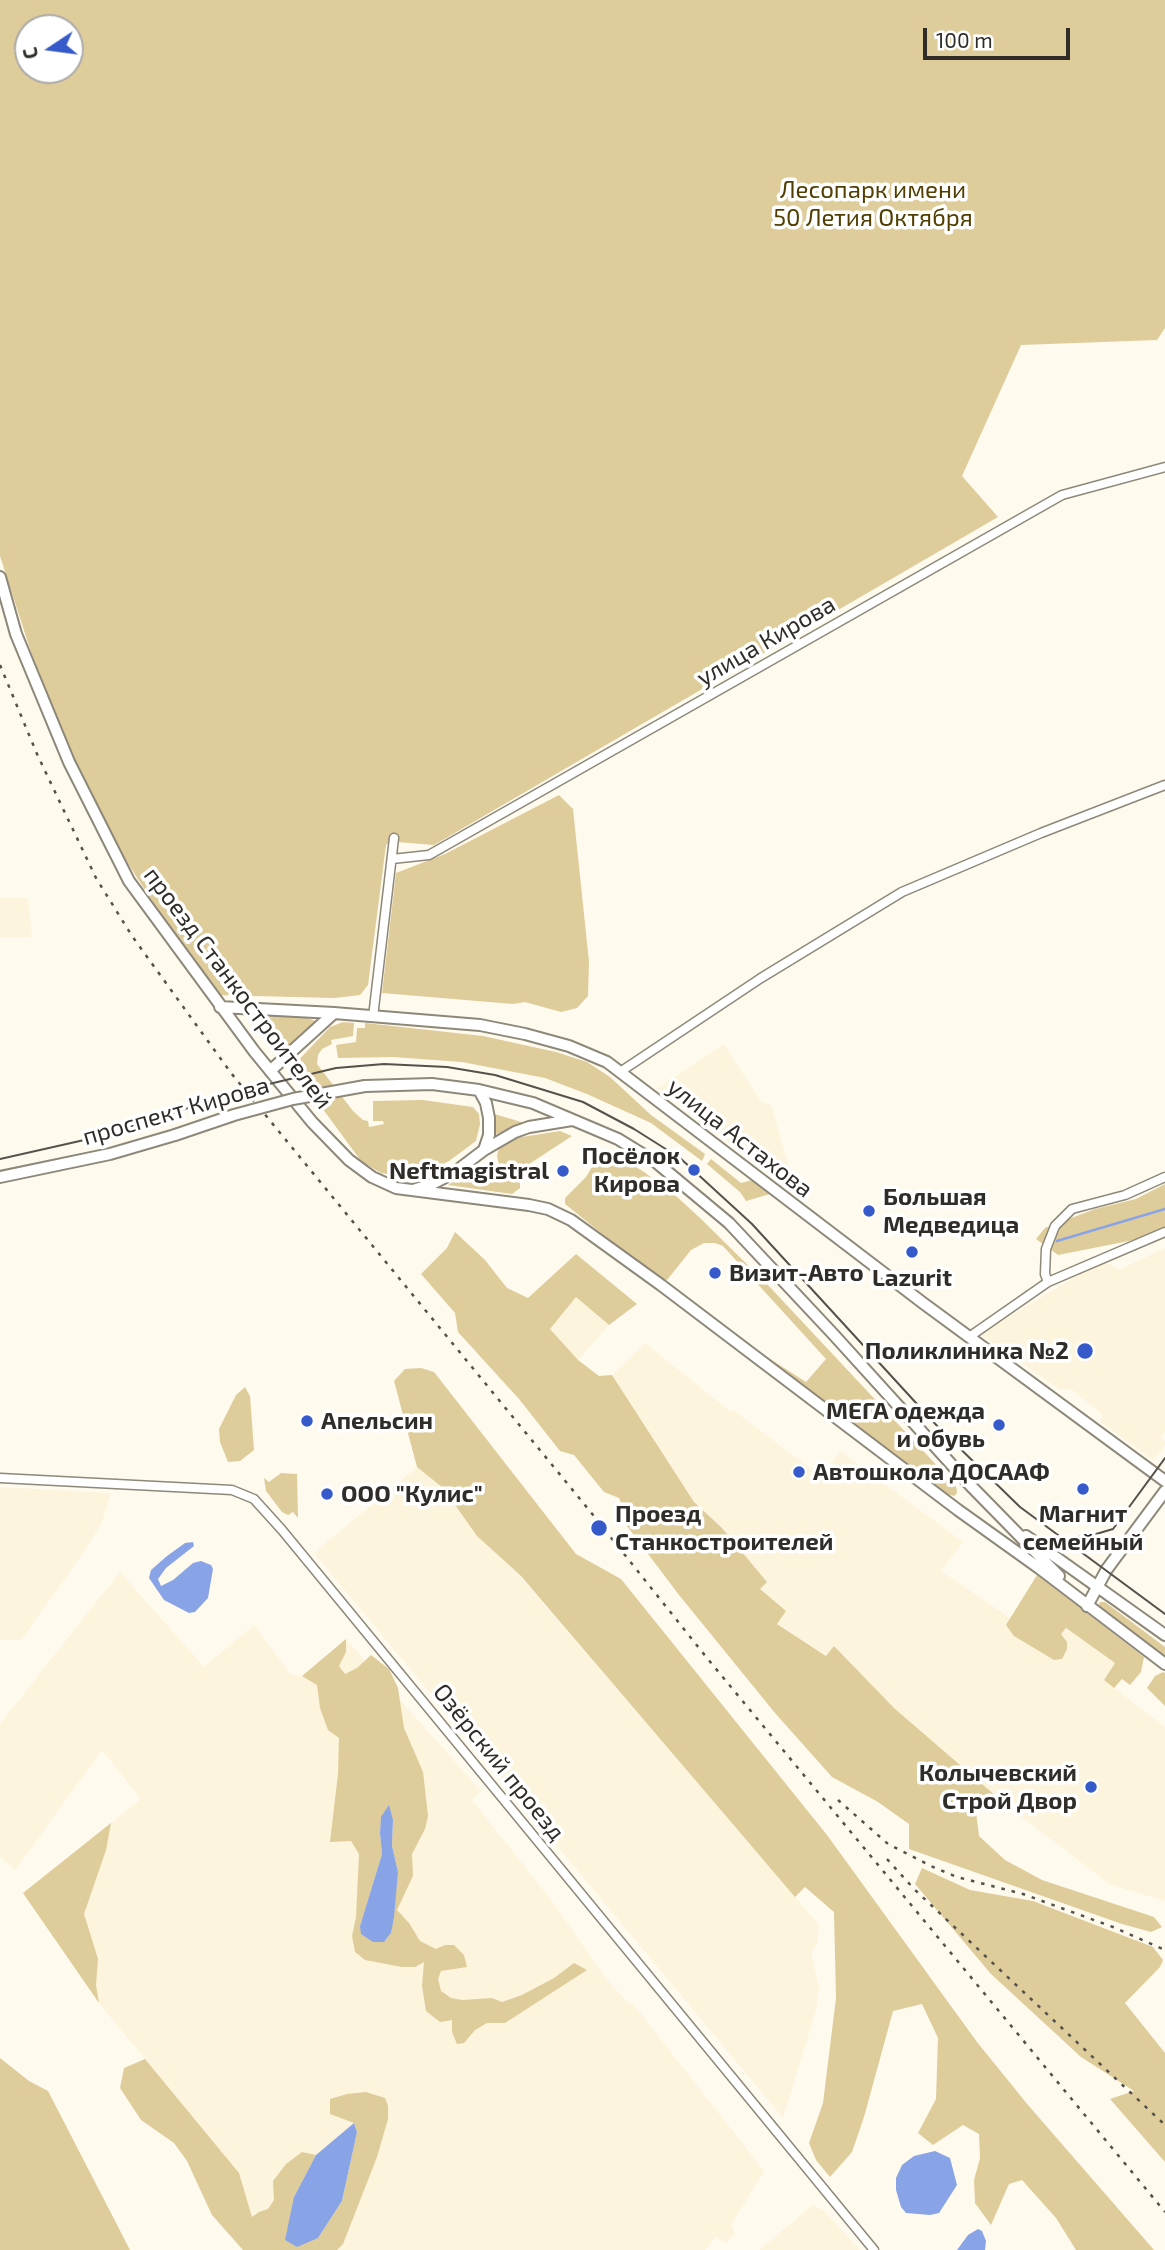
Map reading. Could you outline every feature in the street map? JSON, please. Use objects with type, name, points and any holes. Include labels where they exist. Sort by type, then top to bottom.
[{"type":"main road","name":"проезд Станкостроителей","points":[[0,578],[16,634],[69,762],[129,881],[220,1007],[312,1122],[349,1160],[372,1177],[408,1191]]},
{"type":"main road","name":"улица Астахова","points":[[220,1007],[480,1025],[569,1045],[607,1062],[969,1337],[1165,1481]]},
{"type":"main road","points":[[270,1071],[334,1013]]},
{"type":"main road","name":"проспект Кирова","points":[[0,1177],[110,1154],[293,1099],[365,1086],[432,1084],[479,1090]]},
{"type":"main road","points":[[479,1090],[486,1103],[489,1118],[489,1135],[484,1150]]},
{"type":"main road","points":[[479,1090],[533,1103],[618,1139],[657,1163],[729,1223],[1087,1606]]},
{"type":"main road","points":[[408,1191],[432,1184],[455,1172],[484,1150],[529,1127],[575,1120]]},
{"type":"main road","points":[[408,1191],[529,1205],[548,1209],[571,1220],[1165,1664]]},
{"type":"main road","points":[[1087,1606],[1107,1569],[1165,1490]]},
{"type":"main road","points":[[1006,1522],[1165,1635]]},
{"type":"street","name":"улица Кирова","points":[[391,859],[429,855],[1062,495],[1165,467]]},
{"type":"street","points":[[620,1072],[761,978],[902,891],[1165,785]]},
{"type":"street","points":[[373,1017],[394,838]]},
{"type":"street","points":[[1048,1282],[1045,1274],[1046,1249],[1055,1226],[1072,1209],[1125,1195],[1165,1177]]},
{"type":"street","points":[[969,1337],[1048,1282],[1165,1232]]},
{"type":"street","name":"Озёрский проезд","points":[[0,1478],[232,1490],[254,1499],[307,1559],[874,2250]]},
{"type":"shaded area","points":[[0,898],[28,898],[32,937],[0,938]]},
{"type":"shaded area","points":[[724,1044],[761,1102],[771,1105],[797,1194],[658,1088]]},
{"type":"shaded area","name":"Поликлиника №2","points":[[1165,1248],[1165,1432],[1160,1438],[1165,1441],[1165,1445],[1153,1460],[1101,1422],[1102,1414],[1071,1389],[1060,1390],[980,1334],[1103,1260],[1119,1270]]},
{"type":"shaded area","points":[[576,1297],[609,1325],[578,1360],[550,1329]]},
{"type":"shaded area","points":[[645,1343],[731,1412],[733,1410],[822,1477],[840,1451],[963,1542],[941,1571],[1051,1646],[1065,1628],[1115,1663],[1104,1680],[1165,1727],[1165,1901],[1109,1884],[1004,1803],[894,1708],[834,1646],[827,1656],[777,1623],[759,1588],[767,1582],[722,1528],[694,1502],[612,1375]]},
{"type":"shaded area","points":[[417,1467],[443,1488],[477,1536],[520,1576],[819,1925],[817,1944],[811,1953],[819,1988],[816,2010],[783,2118],[314,1553]]},
{"type":"shaded area","points":[[0,1487],[111,1493],[102,1522],[86,1549],[21,1640],[0,1640]]},
{"type":"shaded area","points":[[120,1572],[204,1667],[254,1625],[291,1675],[303,1676],[346,1639],[481,1791],[472,1800],[551,1900],[608,1981],[629,2004],[633,2004],[764,2171],[731,2225],[735,2233],[726,2243],[716,2237],[705,2250],[273,2250],[252,2218],[239,2173],[99,2003],[23,1893],[141,1799],[102,1750],[15,1870],[0,1857],[0,1724]],"holes":[[[354,2124],[350,2173],[342,2202],[318,2238],[316,2155]]]},
{"type":"shaded area","points":[[813,2205],[824,2211],[860,2250],[759,2250]]},
{"type":"green space","name":"Лесопарк имени 50 Летия Октября","points":[[0,0],[1165,0],[1165,328],[1157,340],[1021,345],[962,476],[998,517],[434,845],[397,842],[396,836],[386,845],[368,985],[360,995],[335,998],[213,995],[123,856],[72,754],[31,652],[0,556]]},
{"type":"green space","points":[[559,795],[573,809],[589,962],[588,996],[577,1008],[561,1012],[525,1002],[513,1004],[382,993],[396,873],[445,854]]},
{"type":"green space","points":[[258,1013],[308,1018],[318,1022],[283,1055],[275,1053],[249,1020]]},
{"type":"green space","points":[[343,1022],[354,1023],[353,1036],[331,1040],[332,1044],[322,1049],[318,1055],[317,1064],[353,1111],[368,1121],[369,1127],[384,1124],[383,1121],[373,1121],[373,1101],[423,1100],[473,1107],[479,1114],[480,1124],[476,1141],[449,1161],[425,1174],[410,1178],[381,1173],[361,1161],[292,1067],[330,1027]]},
{"type":"green space","points":[[365,1023],[483,1036],[556,1052],[587,1062],[610,1077],[651,1115],[705,1154],[702,1161],[651,1123],[545,1078],[462,1062],[393,1057],[338,1058],[336,1045],[356,1042],[357,1028],[365,1028]]},
{"type":"green space","points":[[491,1113],[528,1124],[496,1134],[493,1133]]},
{"type":"green space","points":[[560,1131],[572,1136],[523,1168],[512,1171],[499,1165],[499,1148],[509,1139]]},
{"type":"green space","points":[[602,1153],[613,1153],[644,1172],[700,1218],[767,1284],[956,1486],[957,1493],[954,1496],[947,1494],[753,1348],[806,1382],[826,1359],[723,1246],[704,1243],[691,1250],[667,1280],[656,1277],[565,1204],[565,1198],[592,1167],[589,1163]]},
{"type":"green space","points":[[711,1159],[741,1183],[752,1180],[770,1194],[746,1201],[740,1192],[707,1164]]},
{"type":"green space","points":[[477,1167],[515,1176],[520,1188],[512,1194],[448,1185]]},
{"type":"green space","points":[[1165,1184],[1165,1228],[1139,1239],[1058,1255],[1036,1239],[1045,1228],[1095,1209],[1136,1199]]},
{"type":"green space","points":[[455,1232],[485,1260],[507,1288],[528,1298],[576,1254],[637,1304],[609,1325],[576,1297],[550,1329],[578,1360],[599,1376],[612,1375],[694,1502],[722,1528],[767,1582],[760,1589],[786,1611],[777,1624],[826,1656],[834,1646],[894,1708],[1004,1803],[984,1801],[976,1812],[979,1836],[1005,1860],[1042,1880],[1154,1917],[1162,1927],[1151,1932],[1122,1924],[909,1849],[909,1824],[878,1802],[832,1777],[775,1713],[679,1595],[624,1522],[625,1513],[619,1498],[604,1492],[574,1455],[560,1451],[519,1399],[458,1332],[455,1313],[421,1274],[447,1248]]},
{"type":"green space","points":[[421,1368],[434,1372],[576,1554],[621,1579],[827,1835],[977,2042],[1154,2250],[1076,2250],[1056,2218],[1022,2180],[1009,2184],[991,2225],[975,2203],[974,2180],[980,2158],[979,2134],[963,2125],[933,2145],[918,2133],[936,2099],[938,2038],[922,2004],[893,2011],[852,2152],[830,2177],[816,2160],[809,2143],[823,2103],[836,1998],[834,1912],[805,1887],[795,1897],[521,1576],[477,1536],[443,1488],[417,1467],[394,1381],[405,1369]]},
{"type":"green space","points":[[245,1387],[250,1396],[254,1450],[240,1461],[228,1462],[220,1442],[219,1429],[236,1395]]},
{"type":"green space","points":[[281,1473],[297,1474],[298,1518],[293,1512],[288,1515],[282,1512],[266,1491],[264,1478],[269,1482]]},
{"type":"green space","points":[[1037,1575],[1144,1657],[1141,1672],[1130,1685],[1122,1679],[1114,1688],[1104,1680],[1115,1663],[1066,1628],[1061,1634],[1067,1642],[1062,1659],[1054,1660],[1014,1636],[1006,1625]]},
{"type":"green space","points":[[1100,1602],[1105,1602],[1165,1647],[1165,1659],[1098,1607]]},
{"type":"green space","points":[[346,1639],[346,1652],[339,1666],[345,1674],[357,1668],[371,1655],[389,1669],[398,1688],[404,1728],[423,1772],[428,1816],[425,1829],[412,1854],[413,1876],[397,1910],[420,1941],[436,1949],[454,1945],[464,1955],[467,1967],[441,1971],[438,1979],[441,1991],[451,1998],[462,2000],[492,1998],[502,2002],[554,1978],[574,1963],[587,1970],[505,2023],[487,2023],[475,2030],[464,2043],[457,2044],[452,2032],[452,2020],[440,2022],[426,2011],[422,1986],[424,1962],[415,1967],[402,1967],[365,1960],[355,1952],[352,1936],[356,1917],[359,1854],[351,1841],[330,1842],[338,1774],[339,1738],[328,1730],[320,1708],[317,1685],[302,1676]],"holes":[[[381,1817],[393,1820],[392,1846],[398,1872],[391,1933],[385,1941],[373,1942],[360,1926],[382,1854]]]},
{"type":"green space","points":[[1163,1672],[1165,1706],[1147,1688],[1155,1676]]},
{"type":"green space","points":[[111,1823],[106,1850],[84,1914],[98,1959],[96,1985],[99,2003],[23,1893]]},
{"type":"green space","points":[[922,1868],[970,1890],[1033,1901],[1153,1947],[1163,1960],[1160,1967],[1125,2003],[1165,2053],[1165,2162],[1110,2099],[1134,2091],[1081,2057],[991,1974],[915,1884]]},
{"type":"green space","points":[[0,2058],[29,2081],[48,2091],[130,2250],[0,2250]]},
{"type":"green space","points":[[145,2059],[239,2173],[252,2217],[268,2209],[274,2200],[273,2181],[286,2164],[302,2152],[316,2155],[294,2197],[318,2238],[342,2201],[357,2132],[354,2123],[330,2114],[330,2099],[366,2092],[385,2098],[388,2119],[377,2157],[343,2244],[337,2250],[243,2250],[212,2215],[187,2161],[174,2143],[141,2120],[120,2088],[124,2068]]},
{"type":"water","points":[[193,1542],[194,1546],[166,1568],[158,1579],[161,1586],[173,1580],[193,1563],[201,1561],[211,1565],[213,1569],[208,1598],[195,1612],[189,1613],[164,1600],[149,1578],[151,1570],[167,1556],[185,1543]]},
{"type":"water","points":[[389,1805],[393,1820],[392,1846],[398,1872],[394,1917],[391,1933],[384,1942],[373,1942],[361,1934],[360,1926],[382,1854],[381,1817]]},
{"type":"water","points":[[354,2123],[357,2132],[342,2201],[318,2238],[297,2247],[285,2240],[294,2197],[316,2155]]},
{"type":"water","points":[[935,2151],[950,2158],[957,2185],[939,2213],[906,2213],[901,2207],[896,2190],[896,2178],[902,2165],[914,2156]]},
{"type":"water","points":[[978,2229],[982,2231],[986,2241],[985,2250],[957,2250],[968,2235]]},
{"type":"waterway","points":[[1057,1241],[1165,1209]]},
{"type":"tram line","points":[[0,1159],[102,1136],[240,1091],[336,1068],[384,1064],[447,1067],[495,1075],[583,1102],[634,1129],[680,1158],[752,1224],[939,1428],[1020,1507],[1165,1614]]},
{"type":"tram line","points":[[1072,1536],[1086,1537],[1113,1529],[1165,1458]]},
{"type":"railway","points":[[0,665],[37,754],[96,878],[132,936],[231,1073],[707,1658],[1165,2212]]},
{"type":"railway","points":[[838,1800],[888,1844],[933,1867],[957,1877],[1023,1894],[1113,1927],[1165,1950]]},
{"type":"railway","points":[[887,1859],[914,1889],[1165,2125]]},
{"type":"place","name":"Посёлок Кирова","points":[[694,1170]]},
{"type":"place","name":"Neftmagistral","points":[[563,1171]]},
{"type":"place","name":"Большая Медведица","points":[[869,1211]]},
{"type":"place","name":"Lazurit","points":[[912,1252]]},
{"type":"place","name":"Визит-Авто","points":[[715,1273]]},
{"type":"place","name":"Поликлиника №2","points":[[1085,1351]]},
{"type":"place","name":"Апельсин","points":[[307,1421]]},
{"type":"place","name":"МЕГА одежда и обувь","points":[[999,1425]]},
{"type":"place","name":"Автошкола ДОСААФ","points":[[799,1472]]},
{"type":"place","name":"Магнит семейный","points":[[1083,1489]]},
{"type":"place","name":"ООО \"Кулис\"","points":[[327,1494]]},
{"type":"place","name":"Проезд Станкостроителей","points":[[599,1528]]},
{"type":"place","name":"Колычевский Строй Двор","points":[[1091,1787]]}]
